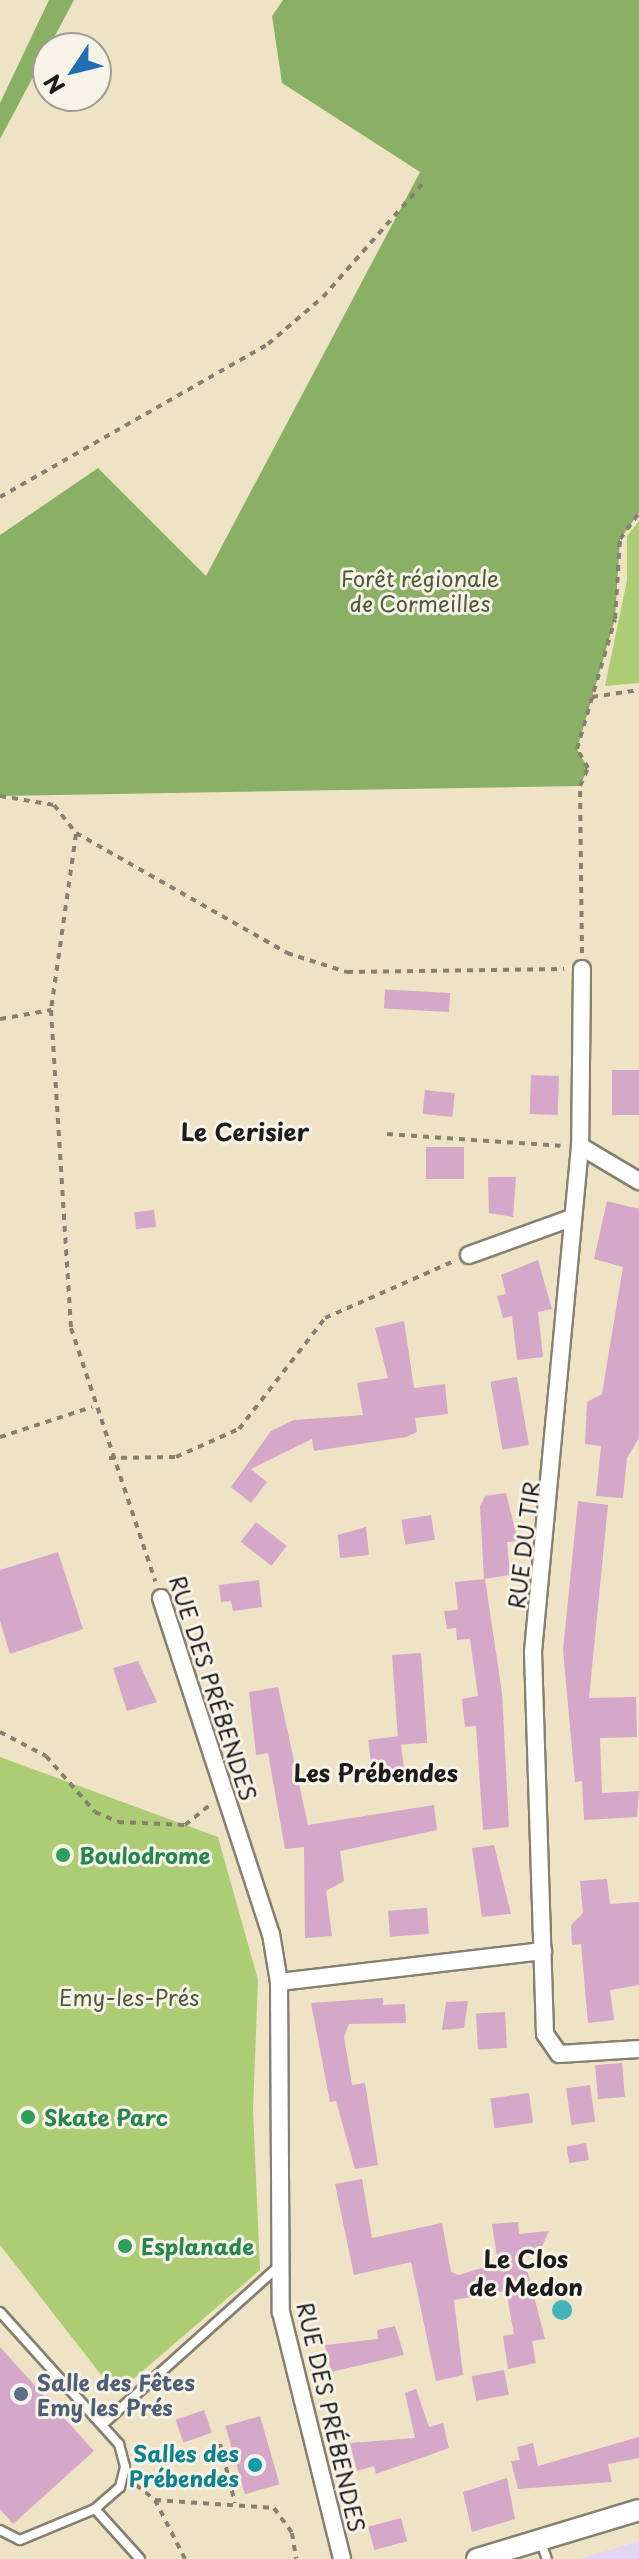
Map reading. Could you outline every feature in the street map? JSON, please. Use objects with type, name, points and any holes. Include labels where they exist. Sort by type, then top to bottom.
[{"type":"street","name":"RUE DU TIR","points":[[582,969],[580,1146],[533,1652],[543,1951],[549,2047],[559,2054],[639,2049]]},
{"type":"street","points":[[580,1146],[639,1181]]},
{"type":"street","points":[[469,1255],[571,1218]]},
{"type":"street","name":"RUE DES PRÉBENDES","points":[[161,1598],[271,1934],[279,1982],[281,2312],[342,2559]]},
{"type":"street","points":[[279,1982],[543,1951]]},
{"type":"street","points":[[477,2559],[639,2510]]},
{"type":"lane","points":[[103,2424],[280,2266]]},
{"type":"lane","points":[[0,2312],[103,2424],[124,2455],[122,2480],[95,2509],[20,2540],[0,2530]]},
{"type":"lane","points":[[95,2509],[140,2559]]},
{"type":"lane","points":[[539,2539],[547,2559]]},
{"type":"path","points":[[0,497],[268,344],[323,297],[425,181]]},
{"type":"path","points":[[0,796],[54,805],[76,833],[287,953],[347,972],[582,969],[580,786],[588,768],[577,749],[615,619],[620,539],[639,513]]},
{"type":"path","points":[[592,697],[639,690]]},
{"type":"path","name":"RUE DES PRÉBENDES","points":[[76,833],[51,1010],[71,1328],[92,1407],[161,1598]]},
{"type":"path","points":[[0,1019],[51,1010]]},
{"type":"path","points":[[387,1134],[580,1146]]},
{"type":"path","points":[[109,1458],[176,1457],[228,1436],[325,1318],[469,1255]]},
{"type":"path","points":[[0,1437],[92,1407]]},
{"type":"path","points":[[0,1732],[46,1756],[95,1812],[118,1822],[185,1825],[224,1789]]},
{"type":"path","points":[[220,2444],[235,2503]]},
{"type":"path","points":[[122,2480],[155,2500],[274,2508],[292,2533],[296,2559]]},
{"type":"path","points":[[155,2500],[185,2559]]},
{"type":"shaded area","points":[[639,2541],[639,2559],[580,2559],[636,2542]]},
{"type":"green space","points":[[49,0],[74,0],[57,32],[34,32]]},
{"type":"green space","name":"Forêt régionale de Cormeilles","points":[[283,0],[639,0],[639,513],[620,539],[615,619],[577,749],[588,768],[580,786],[0,796],[0,535],[98,468],[206,576],[420,172],[282,83],[272,16]]},
{"type":"green space","points":[[32,36],[32,79],[0,139],[0,103]]},
{"type":"green space","points":[[639,521],[639,683],[605,686],[627,580],[627,536]]},
{"type":"green space","name":"Emy-les-Prés","points":[[0,1757],[218,1837],[258,1980],[253,2110],[260,2270],[116,2394],[0,2245]]},
{"type":"water","points":[[562,2300],[569,2303],[572,2310],[569,2317],[562,2320],[555,2317],[552,2310],[555,2303]]},
{"type":"building","points":[[385,990],[450,993],[449,1012],[384,1009]]},
{"type":"building","points":[[612,1070],[639,1070],[639,1115],[612,1115]]},
{"type":"building","points":[[531,1075],[559,1076],[558,1115],[530,1114]]},
{"type":"building","points":[[425,1090],[455,1093],[452,1117],[422,1114]]},
{"type":"building","points":[[426,1147],[464,1147],[464,1179],[426,1179]]},
{"type":"building","points":[[488,1177],[516,1177],[513,1217],[489,1213]]},
{"type":"building","points":[[607,1201],[639,1209],[639,1438],[627,1458],[623,1498],[596,1496],[601,1446],[585,1444],[587,1402],[602,1394],[623,1267],[594,1259]]},
{"type":"building","points":[[154,1210],[156,1227],[136,1229],[134,1212]]},
{"type":"building","points":[[538,1260],[552,1309],[538,1312],[543,1357],[517,1360],[512,1316],[503,1318],[497,1296],[506,1294],[501,1275]]},
{"type":"building","points":[[404,1321],[414,1388],[445,1384],[448,1414],[415,1418],[417,1432],[406,1437],[314,1451],[312,1439],[251,1469],[267,1482],[251,1503],[231,1487],[271,1431],[294,1420],[363,1415],[357,1383],[388,1378],[375,1328]]},
{"type":"building","points":[[517,1377],[529,1445],[502,1450],[490,1382]]},
{"type":"building","points":[[506,1493],[518,1541],[507,1542],[510,1575],[484,1579],[480,1506],[485,1496]]},
{"type":"building","points":[[578,1501],[608,1505],[589,1698],[636,1697],[637,1737],[600,1738],[602,1793],[639,1791],[637,1817],[584,1820],[582,1781],[575,1782],[563,1650]]},
{"type":"building","points":[[431,1515],[435,1540],[405,1544],[401,1520]]},
{"type":"building","points":[[256,1522],[287,1546],[271,1566],[241,1542]]},
{"type":"building","points":[[366,1527],[369,1555],[340,1558],[338,1535]]},
{"type":"building","points":[[58,1552],[83,1629],[10,1654],[0,1621],[0,1570]]},
{"type":"building","points":[[485,1579],[502,1693],[509,1827],[483,1830],[476,1726],[465,1727],[462,1699],[478,1696],[470,1639],[457,1640],[456,1628],[447,1629],[444,1611],[458,1610],[455,1582]]},
{"type":"building","points":[[259,1580],[262,1607],[233,1611],[231,1601],[221,1602],[219,1585]]},
{"type":"building","points":[[421,1653],[427,1743],[398,1745],[392,1655]]},
{"type":"building","points":[[138,1661],[157,1702],[127,1711],[113,1668]]},
{"type":"building","points":[[278,1687],[308,1825],[434,1805],[437,1830],[340,1851],[344,1881],[326,1891],[332,1936],[305,1938],[304,1847],[285,1849],[268,1753],[256,1755],[249,1692]]},
{"type":"building","points":[[400,1736],[404,1771],[373,1775],[368,1740]]},
{"type":"building","points":[[494,1845],[511,1914],[482,1917],[472,1848]]},
{"type":"building","points":[[607,1879],[610,1904],[639,1902],[639,1985],[610,1990],[614,2020],[588,2023],[581,1944],[572,1945],[571,1925],[583,1913],[580,1881]]},
{"type":"building","points":[[427,1908],[429,1934],[390,1937],[388,1911]]},
{"type":"building","points":[[383,1998],[383,2005],[405,2004],[406,2023],[349,2024],[344,2037],[352,2085],[365,2083],[378,2165],[355,2169],[336,2101],[330,2102],[311,2003]]},
{"type":"building","points":[[468,2001],[464,2028],[442,2030],[446,2002]]},
{"type":"building","points":[[505,2012],[507,2048],[478,2049],[476,2014]]},
{"type":"building","points":[[622,2063],[625,2097],[598,2099],[595,2065]]},
{"type":"building","points":[[590,2085],[595,2122],[571,2125],[566,2088]]},
{"type":"building","points":[[529,2093],[533,2123],[495,2128],[490,2098]]},
{"type":"building","points":[[586,2143],[589,2160],[569,2163],[566,2146]]},
{"type":"building","points":[[362,2179],[372,2238],[442,2223],[451,2272],[459,2275],[498,2263],[492,2224],[518,2222],[519,2234],[549,2231],[538,2255],[524,2257],[545,2339],[532,2341],[536,2363],[508,2369],[503,2336],[514,2334],[506,2291],[454,2300],[463,2375],[436,2381],[411,2262],[354,2275],[335,2184]]},
{"type":"building","points":[[395,2326],[404,2355],[331,2372],[325,2345],[378,2339],[377,2330]]},
{"type":"building","name":"Salle des Fêtes Emy les Prés","points":[[0,2347],[94,2451],[13,2524],[0,2509]]},
{"type":"building","points":[[504,2370],[509,2395],[476,2401],[472,2376]]},
{"type":"building","points":[[416,2389],[429,2427],[443,2423],[449,2448],[376,2474],[374,2466],[357,2471],[350,2443],[415,2438],[405,2393]]},
{"type":"building","points":[[204,2410],[212,2433],[183,2442],[176,2420]]},
{"type":"building","name":"Salles des Prébendes","points":[[260,2416],[280,2484],[245,2494],[225,2426]]},
{"type":"building","points":[[639,2437],[639,2458],[608,2464],[612,2482],[518,2489],[511,2461],[520,2460],[517,2447],[533,2443],[538,2466]]},
{"type":"building","points":[[507,2478],[515,2519],[472,2532],[463,2492]]},
{"type":"building","points":[[401,2518],[407,2541],[374,2550],[368,2527]]},
{"type":"place","name":"Boulodrome","points":[[63,1855]]},
{"type":"place","name":"Skate Parc","points":[[28,2117]]},
{"type":"place","name":"Esplanade","points":[[125,2246]]},
{"type":"place","name":"Salle des Fêtes Emy les Prés","points":[[21,2394]]},
{"type":"place","name":"Salles des Prébendes","points":[[255,2465]]},
{"type":"district","name":"Le Cerisier","points":[[245,1132]]},
{"type":"district","name":"Les Prébendes","points":[[376,1773]]},
{"type":"district","name":"Le Clos de Medon","points":[[526,2273]]}]
